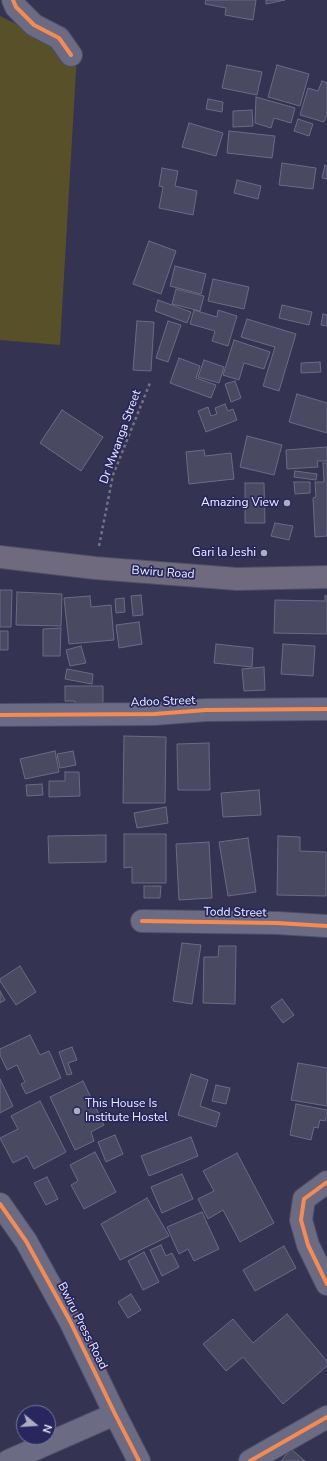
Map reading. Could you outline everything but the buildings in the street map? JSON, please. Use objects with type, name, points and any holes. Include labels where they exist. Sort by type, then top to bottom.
[{"type":"main road","name":"Bwiru Road","points":[[0,557],[95,568],[237,579],[327,577]]},
{"type":"street","points":[[13,0],[16,7],[34,25],[59,38],[71,55]]},
{"type":"street","name":"Adoo Street","points":[[0,715],[154,714],[206,710],[327,709]]},
{"type":"street","name":"Todd Street","points":[[142,921],[277,923],[327,926]]},
{"type":"street","points":[[327,1182],[304,1199],[301,1220],[308,1244],[327,1284]]},
{"type":"street","name":"Bwiru Press Road","points":[[0,1204],[26,1241],[70,1321],[115,1414],[140,1461]]},
{"type":"street","points":[[8,1461],[115,1414]]},
{"type":"street","points":[[250,1461],[327,1417]]},
{"type":"shaded area","points":[[0,16],[77,54],[60,345],[0,340]]},
{"type":"cycle path","points":[[13,0],[16,7],[34,25],[59,38],[71,55]]},
{"type":"cycle path","points":[[0,715],[154,714],[206,710],[327,709]]},
{"type":"cycle path","points":[[142,921],[277,923],[327,926]]},
{"type":"cycle path","points":[[327,1182],[304,1199],[301,1220],[308,1245],[327,1284]]},
{"type":"cycle path","points":[[0,1204],[26,1241],[70,1321],[139,1461]]},
{"type":"cycle path","points":[[250,1461],[327,1417]]},
{"type":"place","name":"Amazing View","points":[[287,503]]},
{"type":"place","name":"Gari la Jeshi","points":[[264,553]]},
{"type":"place","name":"This House Is Institute Hostel","points":[[77,1111]]}]
